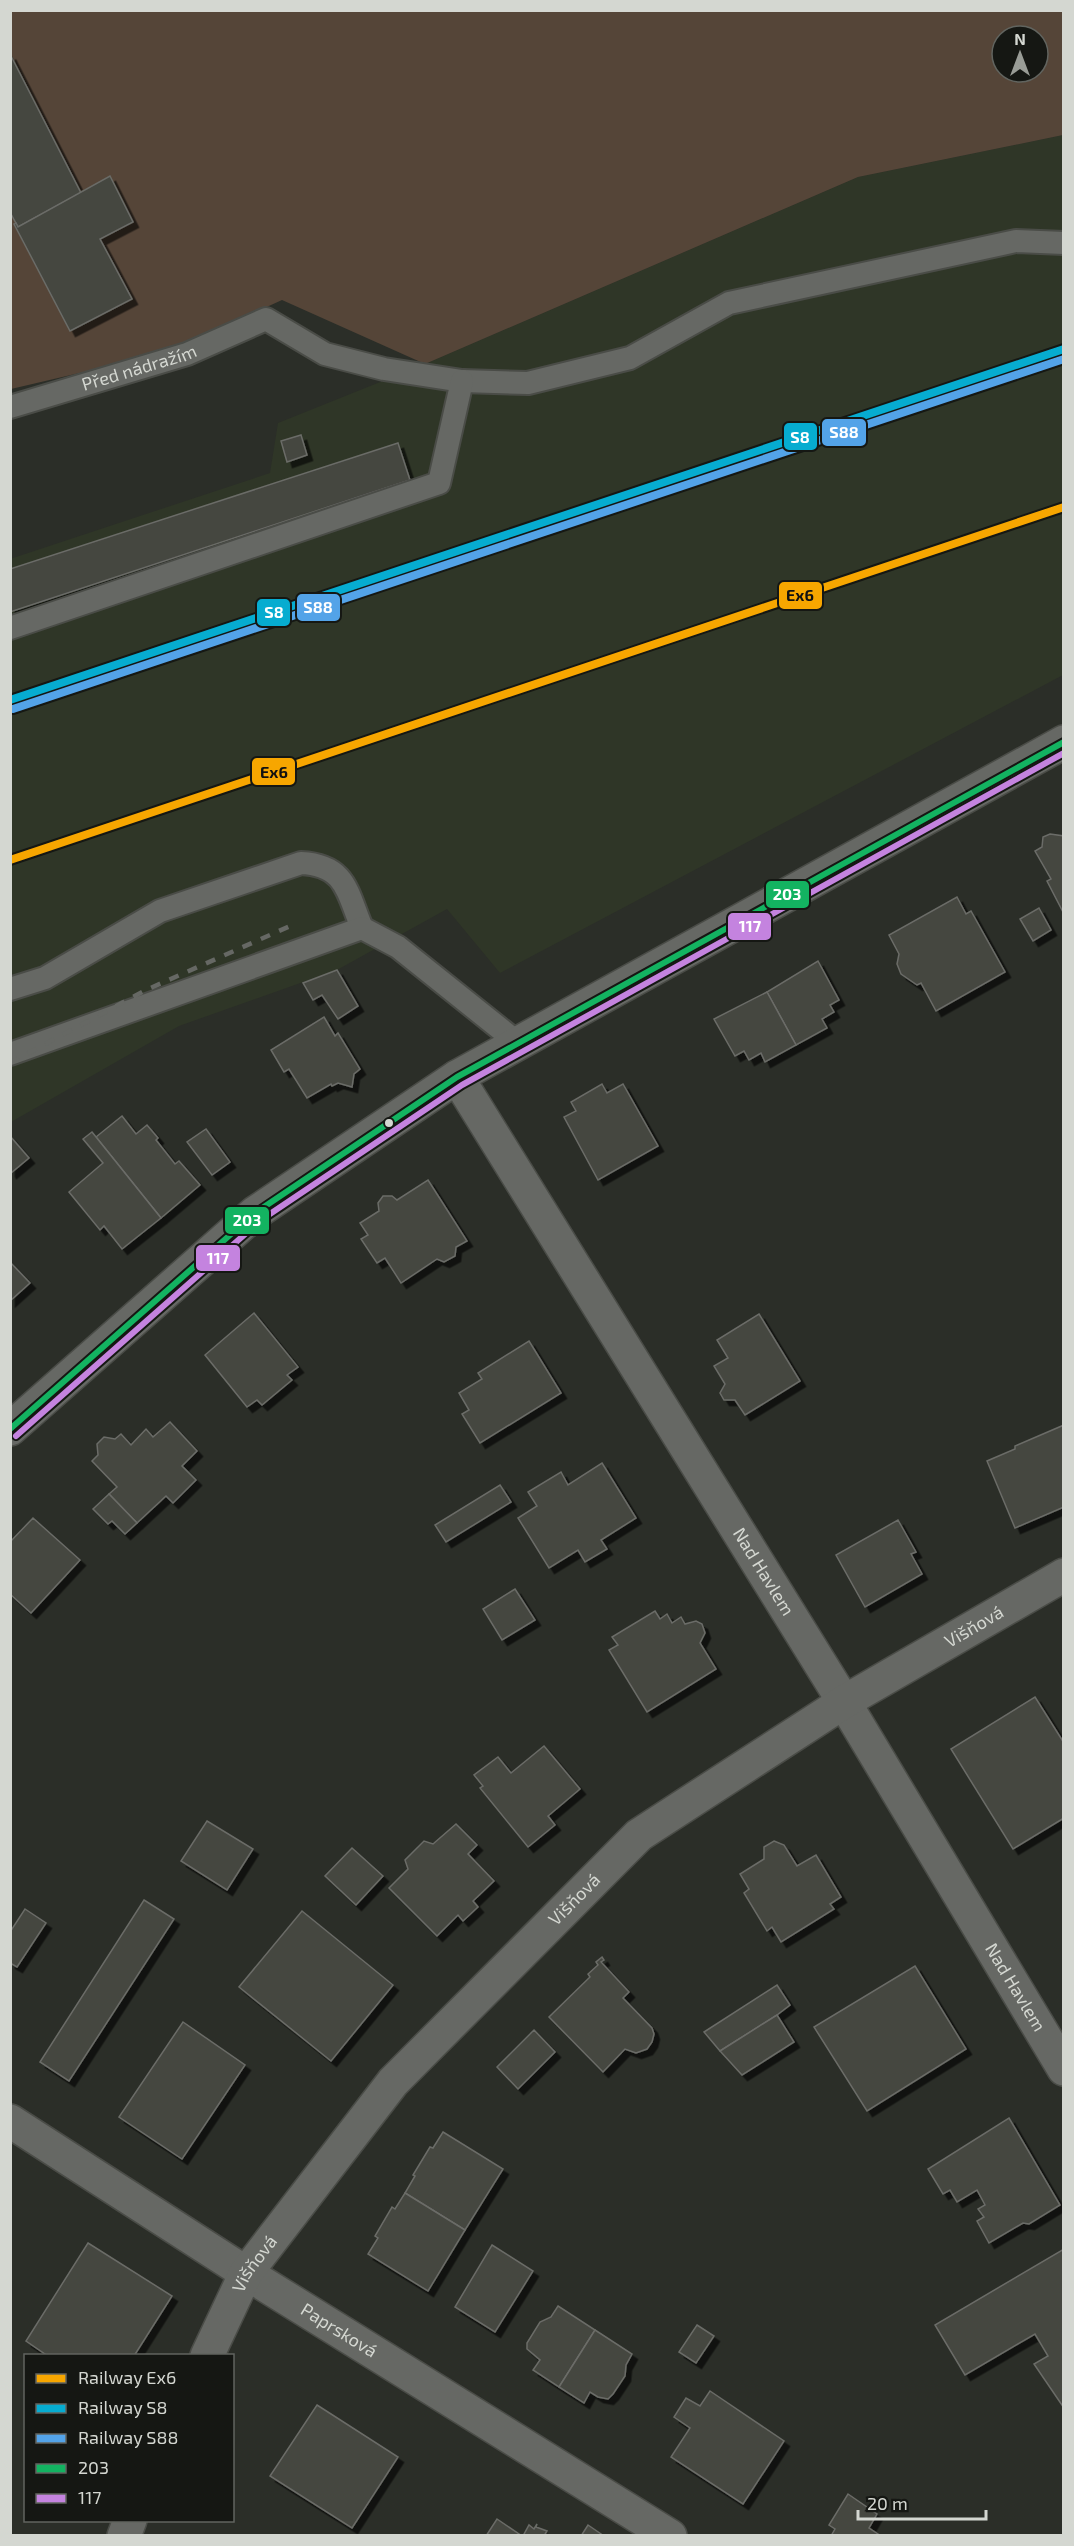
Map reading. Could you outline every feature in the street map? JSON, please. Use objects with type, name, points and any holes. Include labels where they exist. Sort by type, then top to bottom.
[{"type":"street","points":[[10,1429],[255,1214],[457,1077],[1064,742]]},
{"type":"street","name":"Nad Havlem","points":[[457,1077],[844,1702],[1064,2069]]},
{"type":"street","name":"Višňová","points":[[207,2354],[246,2273],[393,2082],[639,1835],[844,1702],[1064,1575]]},
{"type":"street","name":"Paprsková","points":[[10,2121],[246,2273],[670,2535]]},
{"type":"lane","points":[[10,628],[439,483],[462,381],[528,383],[630,358],[729,303],[1016,241],[1064,243]]},
{"type":"lane","name":"Před nádražím","points":[[10,407],[188,354],[266,319],[325,354],[384,369],[462,381]]},
{"type":"lane","points":[[10,989],[45,978],[160,911],[301,863],[317,863],[332,870],[342,879],[362,928],[398,947],[518,1043]]},
{"type":"lane","points":[[10,1054],[362,928]]},
{"type":"shaded area","points":[[11,11],[1063,11],[1063,135],[858,177],[425,364],[282,300],[165,353],[11,389],[10,212],[16,223],[14,225],[70,331],[131,299],[100,239],[133,221],[110,177],[80,192],[11,54]]},
{"type":"shaded area","points":[[1063,135],[1063,675],[500,973],[447,909],[337,970],[179,1026],[11,1122],[10,559],[270,473],[278,423],[425,364],[858,177]]},
{"type":"building","points":[[10,54],[81,193],[18,227],[10,212]]},
{"type":"building","points":[[110,176],[133,222],[100,239],[132,299],[70,331],[14,224],[16,223],[18,227]]},
{"type":"building","points":[[301,435],[307,455],[287,462],[281,441]]},
{"type":"building","points":[[398,443],[410,480],[10,612],[10,569]]},
{"type":"building","points":[[1050,834],[1064,836],[1064,914],[1047,881],[1051,879],[1035,851],[1042,847],[1043,837]]},
{"type":"building","points":[[957,897],[966,914],[971,911],[1005,972],[936,1011],[921,983],[917,985],[901,974],[897,964],[899,954],[889,935]]},
{"type":"building","points":[[1039,908],[1051,930],[1033,941],[1020,919]]},
{"type":"building","points":[[818,961],[839,1000],[830,1005],[834,1012],[822,1019],[827,1028],[796,1045],[767,992]]},
{"type":"building","points":[[337,970],[358,1006],[338,1019],[322,995],[313,1000],[303,983]]},
{"type":"building","points":[[767,992],[796,1045],[765,1062],[761,1053],[749,1060],[744,1051],[735,1056],[714,1019]]},
{"type":"building","points":[[324,1017],[335,1036],[338,1033],[360,1069],[354,1074],[352,1087],[338,1083],[332,1086],[331,1084],[307,1098],[289,1069],[284,1072],[271,1050]]},
{"type":"building","points":[[602,1084],[607,1093],[623,1084],[658,1146],[598,1180],[564,1117],[576,1111],[571,1102]]},
{"type":"building","points":[[122,1116],[136,1134],[147,1125],[175,1164],[179,1161],[200,1185],[161,1218],[96,1137]]},
{"type":"building","points":[[206,1129],[230,1162],[212,1175],[187,1142]]},
{"type":"building","points":[[92,1132],[161,1218],[122,1249],[104,1226],[100,1230],[69,1192],[103,1163],[83,1139]]},
{"type":"building","points":[[10,1136],[29,1158],[11,1173],[10,1171]]},
{"type":"building","points":[[428,1180],[467,1241],[456,1247],[455,1256],[444,1262],[437,1259],[401,1283],[385,1258],[377,1263],[361,1239],[368,1235],[360,1223],[379,1211],[378,1203],[383,1196],[392,1196],[397,1200]]},
{"type":"building","points":[[10,1262],[30,1283],[10,1301]]},
{"type":"building","points":[[254,1313],[298,1367],[287,1375],[292,1380],[262,1405],[257,1400],[247,1407],[205,1355]]},
{"type":"building","points":[[759,1314],[800,1381],[745,1415],[735,1400],[724,1400],[720,1393],[725,1384],[714,1366],[728,1358],[717,1340]]},
{"type":"building","points":[[529,1341],[561,1393],[480,1443],[462,1414],[469,1410],[459,1393],[482,1379],[478,1373]]},
{"type":"building","points":[[170,1422],[197,1451],[182,1466],[196,1480],[173,1503],[166,1496],[137,1523],[109,1494],[117,1487],[92,1461],[98,1455],[97,1444],[104,1437],[115,1439],[121,1434],[131,1445],[146,1429],[153,1437]]},
{"type":"building","points":[[1064,1425],[1064,1507],[1015,1528],[987,1461]]},
{"type":"building","points":[[602,1463],[636,1518],[601,1540],[607,1549],[585,1562],[578,1550],[549,1568],[518,1518],[537,1506],[528,1492],[561,1472],[568,1485]]},
{"type":"building","points":[[500,1485],[511,1502],[446,1542],[435,1525]]},
{"type":"building","points":[[109,1494],[137,1523],[125,1534],[112,1521],[108,1524],[93,1509]]},
{"type":"building","points":[[33,1518],[80,1560],[31,1613],[10,1594],[10,1542]]},
{"type":"building","points":[[898,1520],[916,1552],[911,1554],[922,1574],[865,1607],[836,1555]]},
{"type":"building","points":[[515,1589],[535,1620],[502,1640],[483,1609]]},
{"type":"building","points":[[655,1611],[660,1619],[667,1614],[672,1623],[681,1617],[685,1624],[696,1621],[702,1624],[705,1633],[700,1643],[716,1669],[647,1712],[609,1650],[618,1645],[612,1637]]},
{"type":"building","points":[[1035,1697],[1064,1743],[1064,1818],[1013,1849],[951,1749]]},
{"type":"building","points":[[544,1746],[580,1789],[548,1816],[555,1825],[528,1847],[480,1788],[483,1786],[474,1775],[498,1757],[511,1773]]},
{"type":"building","points":[[207,1821],[253,1849],[227,1890],[181,1861]]},
{"type":"building","points":[[456,1824],[477,1845],[468,1854],[494,1881],[473,1901],[478,1907],[463,1921],[458,1915],[437,1936],[389,1888],[408,1869],[405,1860],[424,1841],[433,1844]]},
{"type":"building","points":[[774,1841],[784,1845],[797,1866],[816,1855],[841,1897],[830,1904],[834,1909],[781,1942],[772,1927],[767,1931],[744,1893],[749,1889],[740,1874],[764,1859],[764,1847]]},
{"type":"building","points":[[352,1848],[383,1876],[356,1905],[325,1876]]},
{"type":"building","points":[[144,1900],[174,1919],[69,2081],[40,2062]]},
{"type":"building","points":[[25,1909],[46,1923],[17,1967],[10,1963],[10,1932]]},
{"type":"building","points":[[302,1911],[393,1985],[331,2061],[239,1987]]},
{"type":"building","points":[[602,1957],[604,1960],[601,1962],[629,1992],[623,1998],[652,2028],[654,2034],[647,2049],[636,2053],[625,2049],[603,2072],[549,2017],[590,1977],[588,1974],[598,1965],[596,1962]]},
{"type":"building","points":[[915,1966],[966,2049],[867,2111],[814,2027]]},
{"type":"building","points":[[777,1985],[790,2005],[720,2051],[704,2032]]},
{"type":"building","points":[[777,2015],[794,2042],[742,2075],[720,2051]]},
{"type":"building","points":[[183,2022],[245,2065],[182,2159],[119,2117]]},
{"type":"building","points":[[534,2030],[555,2052],[518,2089],[497,2067]]},
{"type":"building","points":[[1009,2118],[1060,2205],[1029,2224],[1023,2223],[989,2243],[977,2221],[984,2217],[978,2209],[985,2205],[977,2190],[957,2202],[950,2190],[943,2194],[928,2169]]},
{"type":"building","points":[[443,2132],[503,2169],[465,2230],[405,2193],[430,2147],[433,2148]]},
{"type":"building","points":[[405,2193],[465,2230],[428,2291],[368,2254],[378,2238],[375,2236],[392,2207],[395,2209]]},
{"type":"building","points":[[88,2243],[172,2296],[135,2354],[45,2354],[26,2341]]},
{"type":"building","points":[[492,2245],[533,2271],[495,2332],[455,2307]]},
{"type":"building","points":[[1064,2249],[1064,2408],[1034,2364],[1048,2356],[1035,2334],[965,2375],[935,2325]]},
{"type":"building","points":[[558,2306],[595,2330],[559,2387],[533,2370],[540,2360],[527,2349],[527,2343],[540,2322],[551,2317]]},
{"type":"building","points":[[697,2325],[714,2336],[696,2363],[679,2352]]},
{"type":"building","points":[[595,2330],[632,2354],[626,2365],[625,2376],[613,2394],[608,2399],[590,2392],[584,2403],[559,2387]]},
{"type":"building","points":[[710,2391],[784,2441],[743,2504],[671,2457],[690,2428],[674,2417],[686,2398],[700,2406]]},
{"type":"building","points":[[317,2405],[398,2457],[352,2528],[270,2476]]},
{"type":"building","points":[[848,2494],[877,2514],[869,2528],[881,2536],[831,2536],[835,2529],[829,2525]]},
{"type":"building","points":[[497,2519],[522,2536],[486,2536]]},
{"type":"building","points":[[537,2524],[536,2527],[547,2531],[544,2536],[523,2536],[529,2525],[534,2529]]},
{"type":"building","points":[[588,2525],[604,2536],[581,2536]]},
{"type":"railway","points":[[10,1063],[146,990],[297,923]]},
{"type":"rail line","name":"S8","points":[[10,700],[1064,349]]},
{"type":"rail line","name":"S88","points":[[13,709],[1064,359]]},
{"type":"rail line","name":"Ex6","points":[[10,860],[1064,507]]},
{"type":"transit line","name":"203","points":[[10,1429],[255,1213],[457,1077],[1064,742]]},
{"type":"transit line","name":"117","points":[[16,1436],[261,1220],[462,1085],[1064,753]]}]
